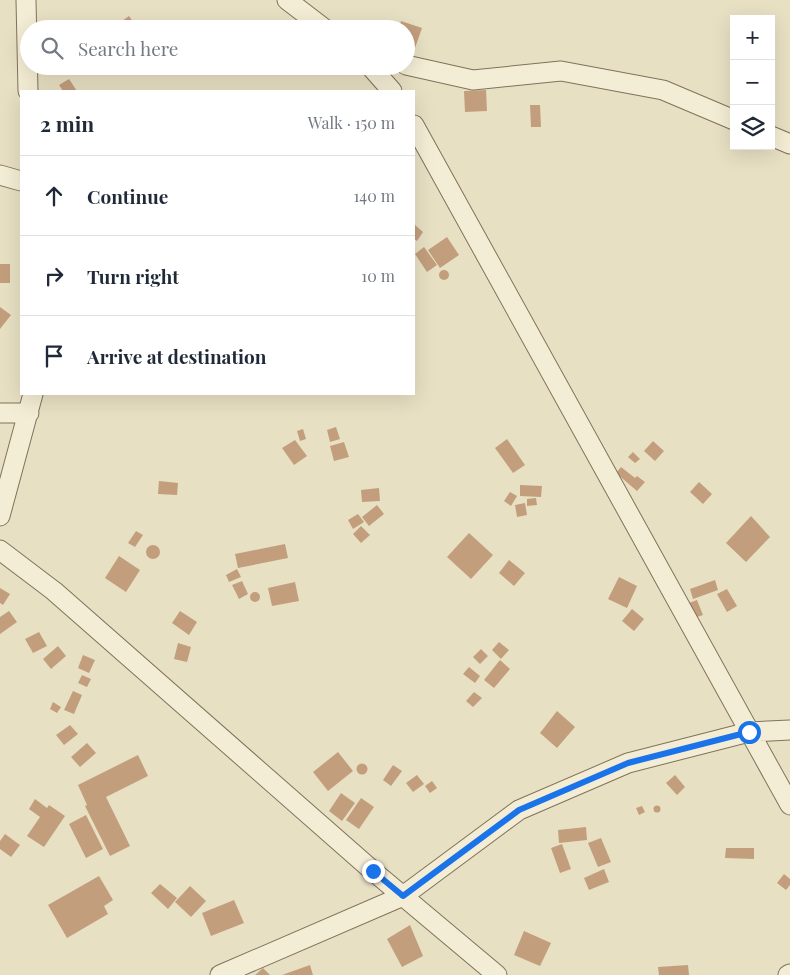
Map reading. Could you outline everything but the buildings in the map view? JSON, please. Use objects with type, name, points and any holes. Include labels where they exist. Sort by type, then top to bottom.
[{"type":"street","points":[[26,0],[26,20]]},
{"type":"street","points":[[287,0],[313,20]]},
{"type":"street","points":[[415,67],[473,80],[561,71],[663,90],[730,118]]},
{"type":"street","points":[[28,75],[28,90]]},
{"type":"street","points":[[378,75],[391,90]]},
{"type":"street","points":[[415,127],[790,805]]},
{"type":"street","points":[[775,138],[790,144]]},
{"type":"street","points":[[0,175],[20,182]]},
{"type":"street","points":[[0,516],[33,395]]},
{"type":"street","points":[[0,413],[29,413]]},
{"type":"street","points":[[0,550],[54,590],[403,896],[497,975]]},
{"type":"street","points":[[220,975],[403,896],[519,810],[628,763],[749,732],[790,730]]},
{"type":"route","points":[[373,871],[403,896],[519,810],[628,763],[749,732]]}]
